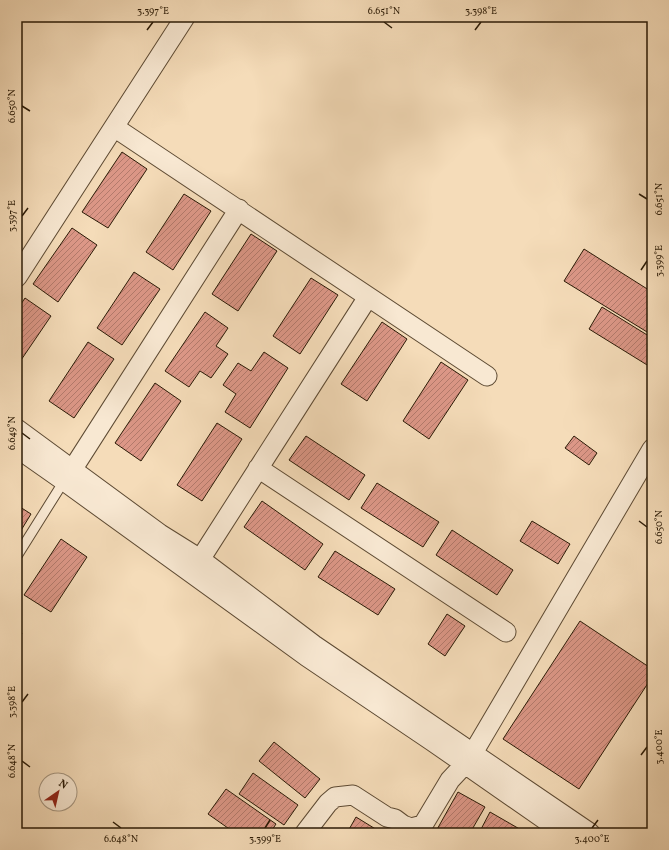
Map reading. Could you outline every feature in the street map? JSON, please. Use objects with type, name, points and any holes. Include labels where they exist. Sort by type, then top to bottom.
[{"type":"street","points":[[17,277],[185,17]]},
{"type":"street","points":[[114,127],[239,209],[487,376]]},
{"type":"street","points":[[68,475],[239,209]]},
{"type":"street","points":[[195,566],[368,297]]},
{"type":"street","points":[[17,429],[68,475],[153,544],[195,566],[306,656],[384,700],[469,758],[590,833]]},
{"type":"street","points":[[17,448],[68,475]]},
{"type":"street","points":[[305,833],[335,797],[353,795],[387,817],[411,828],[423,825],[450,780],[469,758],[652,449]]},
{"type":"street","points":[[258,468],[506,632]]},
{"type":"street","points":[[469,758],[564,833]]},
{"type":"lane","points":[[17,556],[68,475]]},
{"type":"building","points":[[122,152],[147,169],[108,228],[82,212]]},
{"type":"building","points":[[184,194],[211,211],[173,270],[146,252]]},
{"type":"building","points":[[72,228],[97,245],[58,302],[33,284]]},
{"type":"building","points":[[251,234],[277,251],[238,311],[212,294]]},
{"type":"building","points":[[584,249],[652,292],[652,335],[564,281]]},
{"type":"building","points":[[134,272],[160,289],[122,345],[97,328]]},
{"type":"building","points":[[311,278],[338,295],[300,354],[273,336]]},
{"type":"building","points":[[25,298],[51,316],[17,366],[17,310]]},
{"type":"building","points":[[602,307],[652,338],[652,368],[589,329]]},
{"type":"building","points":[[205,312],[228,328],[216,346],[228,354],[211,378],[200,371],[189,387],[165,371]]},
{"type":"building","points":[[382,322],[407,339],[367,401],[341,384]]},
{"type":"building","points":[[88,342],[114,359],[74,418],[49,401]]},
{"type":"building","points":[[264,352],[288,368],[250,428],[225,412],[236,394],[223,385],[238,363],[251,371]]},
{"type":"building","points":[[441,362],[468,380],[429,439],[403,421]]},
{"type":"building","points":[[155,383],[181,401],[141,461],[115,443]]},
{"type":"building","points":[[217,423],[242,439],[202,501],[177,485]]},
{"type":"building","points":[[306,436],[365,475],[349,500],[289,460]]},
{"type":"building","points":[[574,436],[597,453],[589,465],[565,448]]},
{"type":"building","points":[[377,483],[439,522],[423,547],[361,508]]},
{"type":"building","points":[[262,501],[323,544],[305,570],[244,527]]},
{"type":"building","points":[[17,505],[31,514],[17,537]]},
{"type":"building","points":[[532,521],[570,544],[558,564],[520,541]]},
{"type":"building","points":[[452,530],[513,570],[497,595],[436,555]]},
{"type":"building","points":[[61,539],[87,557],[51,612],[24,595]]},
{"type":"building","points":[[335,551],[395,589],[378,615],[318,577]]},
{"type":"building","points":[[447,614],[465,626],[445,656],[428,644]]},
{"type":"building","points":[[580,621],[652,669],[652,677],[579,789],[503,739]]},
{"type":"building","points":[[17,630],[22,633],[17,642]]},
{"type":"building","points":[[274,742],[320,779],[305,798],[259,761]]},
{"type":"building","points":[[253,773],[298,805],[284,825],[239,794]]},
{"type":"building","points":[[226,789],[276,824],[270,833],[235,833],[208,814]]},
{"type":"building","points":[[458,792],[485,807],[470,833],[435,833]]},
{"type":"building","points":[[490,812],[523,831],[522,833],[479,833]]},
{"type":"building","points":[[356,817],[382,833],[347,833]]}]
